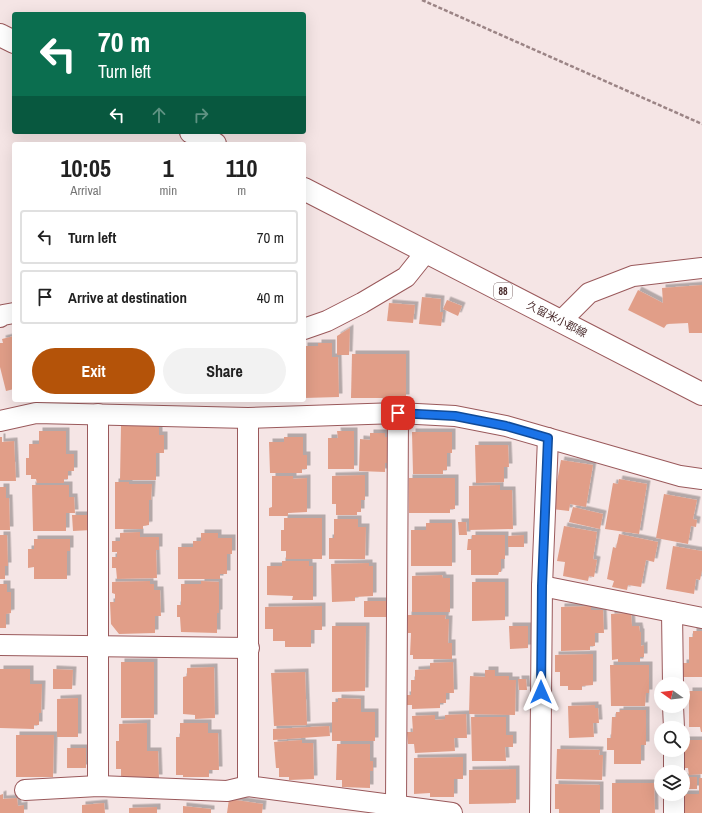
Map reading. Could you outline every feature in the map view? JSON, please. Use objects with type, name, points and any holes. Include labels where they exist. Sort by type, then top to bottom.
[{"type":"main road","points":[[0,35],[12,41]]},
{"type":"main road","points":[[195,134],[211,142]]},
{"type":"main road","name":"久留米小郡線","points":[[306,190],[702,394]]},
{"type":"street","points":[[306,328],[327,321],[362,303],[406,276],[426,252]]},
{"type":"street","points":[[560,321],[589,293],[633,276],[702,268]]},
{"type":"street","points":[[0,317],[12,313]]},
{"type":"street","points":[[0,421],[36,413],[248,418],[398,413],[455,416],[506,426],[680,476],[702,479]]},
{"type":"street","points":[[396,806],[398,413]]},
{"type":"street","points":[[98,414],[98,786]]},
{"type":"street","points":[[248,418],[248,786]]},
{"type":"street","points":[[540,813],[542,586],[548,438]]},
{"type":"street","points":[[542,586],[702,618]]},
{"type":"street","points":[[672,612],[673,677]]},
{"type":"street","points":[[0,645],[249,648]]},
{"type":"street","points":[[25,790],[98,786],[227,791],[248,786],[452,813]]},
{"type":"street","points":[[674,801],[674,813]]},
{"type":"path","points":[[422,0],[702,124]]},
{"type":"building","points":[[702,285],[702,333],[689,333],[688,323],[667,324],[664,328],[628,310],[638,290],[663,303],[662,288]]},
{"type":"building","points":[[422,297],[441,299],[440,312],[443,312],[441,326],[419,324]]},
{"type":"building","points":[[447,300],[462,306],[458,316],[443,309]]},
{"type":"building","points":[[389,303],[415,305],[413,323],[387,321]]},
{"type":"building","points":[[350,328],[349,355],[337,355],[337,336]]},
{"type":"building","points":[[12,336],[12,390],[6,391],[0,367],[0,343],[3,343],[2,339]]},
{"type":"building","points":[[318,343],[332,343],[332,357],[338,357],[339,397],[306,398],[306,346],[318,346]]},
{"type":"building","points":[[352,354],[406,354],[406,398],[351,398]]},
{"type":"building","points":[[121,426],[159,426],[159,435],[164,435],[164,453],[156,453],[156,480],[120,480]]},
{"type":"building","points":[[39,431],[66,431],[66,454],[74,454],[74,471],[68,471],[68,479],[64,479],[64,483],[37,483],[36,479],[31,479],[31,475],[26,475],[26,458],[29,458],[29,444],[39,444]]},
{"type":"building","points":[[337,431],[354,431],[354,469],[328,469],[328,438],[338,438]]},
{"type":"building","points":[[412,432],[452,432],[452,453],[447,453],[447,470],[443,470],[443,474],[413,474]]},
{"type":"building","points":[[370,433],[385,433],[385,437],[389,437],[388,463],[385,463],[385,472],[359,471],[360,439],[370,440]]},
{"type":"building","points":[[0,437],[2,437],[2,442],[14,441],[16,481],[0,481]]},
{"type":"building","points":[[284,437],[303,437],[303,455],[307,455],[307,469],[302,469],[302,473],[270,473],[269,442],[284,442]]},
{"type":"building","points":[[475,445],[508,445],[509,467],[504,467],[504,482],[476,483]]},
{"type":"building","points":[[561,460],[593,465],[586,507],[570,504],[569,511],[552,509]]},
{"type":"building","points":[[365,475],[365,500],[361,500],[361,512],[357,512],[357,515],[336,515],[336,504],[332,504],[332,476]]},
{"type":"building","points":[[272,476],[293,476],[293,479],[307,478],[307,512],[288,513],[288,516],[269,516],[269,508],[272,507]]},
{"type":"building","points":[[409,478],[455,478],[455,509],[450,509],[450,513],[409,513]]},
{"type":"building","points":[[619,479],[647,484],[639,534],[605,529],[613,483],[618,484]]},
{"type":"building","points":[[115,482],[129,482],[129,484],[152,484],[151,500],[149,500],[149,525],[143,526],[143,529],[115,529]]},
{"type":"building","points":[[32,485],[69,485],[69,497],[74,497],[75,513],[66,513],[66,531],[33,531]]},
{"type":"building","points":[[500,485],[500,490],[512,490],[513,529],[469,530],[469,486]]},
{"type":"building","points":[[0,487],[6,487],[6,498],[9,498],[10,530],[0,530]]},
{"type":"building","points":[[664,494],[697,500],[693,519],[697,520],[696,527],[691,526],[688,544],[656,538]]},
{"type":"building","points":[[573,507],[603,514],[600,529],[569,522]]},
{"type":"building","points":[[72,515],[92,515],[92,530],[73,531]]},
{"type":"building","points":[[284,518],[322,518],[322,559],[286,559],[286,551],[281,551],[281,530],[284,530]]},
{"type":"building","points":[[334,519],[358,519],[358,527],[366,527],[365,559],[329,559],[329,538],[334,538]]},
{"type":"building","points":[[458,522],[466,522],[467,535],[459,535]]},
{"type":"building","points":[[426,523],[452,523],[452,566],[411,566],[411,530],[426,530]]},
{"type":"building","points":[[564,526],[597,532],[593,559],[597,560],[594,577],[589,576],[588,581],[563,576],[565,562],[557,561]]},
{"type":"building","points":[[140,532],[140,537],[159,537],[159,550],[156,550],[157,578],[117,579],[116,568],[112,568],[112,557],[117,557],[117,552],[112,552],[112,541],[120,541],[120,533]]},
{"type":"building","points":[[201,533],[218,533],[218,538],[232,538],[232,554],[227,554],[227,574],[220,574],[220,579],[178,579],[178,547],[193,547],[193,541],[201,541]]},
{"type":"building","points":[[619,534],[658,542],[654,562],[646,560],[641,587],[628,585],[627,590],[612,587],[614,581],[607,579],[613,547],[616,548]]},
{"type":"building","points":[[0,535],[7,535],[8,566],[5,566],[5,579],[0,579]]},
{"type":"building","points":[[472,535],[505,535],[505,559],[501,559],[501,572],[499,572],[498,575],[471,575],[471,550],[467,550],[468,539],[472,539]]},
{"type":"building","points":[[524,535],[524,547],[508,547],[508,536]]},
{"type":"building","points":[[34,539],[70,539],[70,551],[67,551],[67,579],[34,579],[34,567],[28,568],[28,549],[34,549]]},
{"type":"building","points":[[673,546],[702,551],[702,570],[700,580],[696,579],[694,594],[666,589]]},
{"type":"building","points":[[282,561],[309,561],[309,566],[313,566],[313,600],[292,600],[293,596],[267,595],[267,566],[282,566]]},
{"type":"building","points":[[369,563],[369,566],[373,566],[373,596],[355,597],[355,601],[332,602],[331,564]]},
{"type":"building","points":[[442,575],[443,578],[450,578],[450,612],[412,612],[412,576]]},
{"type":"building","points":[[150,581],[150,584],[154,584],[154,590],[160,590],[161,616],[155,616],[155,633],[119,634],[111,624],[110,602],[115,602],[115,594],[112,593],[112,582]]},
{"type":"building","points":[[201,581],[219,582],[219,613],[217,613],[217,633],[181,632],[180,617],[177,617],[177,605],[181,605],[181,584],[201,584]]},
{"type":"building","points":[[472,582],[505,582],[505,620],[472,621]]},
{"type":"building","points":[[0,584],[7,584],[7,592],[11,592],[11,613],[6,614],[6,628],[0,628]]},
{"type":"building","points":[[364,601],[386,601],[386,617],[364,617]]},
{"type":"building","points":[[322,606],[322,630],[311,630],[311,647],[285,647],[285,641],[273,641],[273,629],[265,629],[265,607]]},
{"type":"building","points":[[591,606],[591,610],[603,610],[604,633],[595,633],[595,646],[590,646],[590,650],[561,651],[561,607]]},
{"type":"building","points":[[631,613],[632,626],[639,626],[641,632],[641,646],[644,645],[644,657],[640,657],[640,662],[618,662],[618,659],[612,660],[611,614]]},
{"type":"building","points":[[408,615],[446,615],[445,619],[449,619],[448,643],[452,643],[452,659],[413,659],[413,655],[410,655],[411,633],[408,633]]},
{"type":"building","points":[[332,626],[366,626],[365,691],[332,692]]},
{"type":"building","points":[[509,626],[528,626],[528,648],[510,649]]},
{"type":"building","points":[[693,631],[702,631],[702,677],[683,677],[683,663],[689,663],[689,637],[693,637]]},
{"type":"building","points":[[593,654],[593,685],[582,686],[582,690],[568,690],[568,686],[560,686],[560,672],[555,672],[555,655]]},
{"type":"building","points":[[121,662],[154,662],[154,718],[121,718]]},
{"type":"building","points":[[453,662],[454,693],[446,693],[446,703],[440,703],[440,708],[412,709],[412,705],[407,705],[406,695],[411,695],[411,680],[415,680],[415,670],[430,669],[430,663]]},
{"type":"building","points":[[610,665],[649,665],[649,693],[646,693],[645,706],[611,706]]},
{"type":"building","points":[[214,667],[215,718],[195,719],[195,715],[183,714],[183,677],[187,676],[187,668]]},
{"type":"building","points":[[0,669],[30,669],[30,684],[42,684],[39,725],[34,725],[34,729],[0,728]]},
{"type":"building","points":[[53,669],[73,670],[72,689],[53,689]]},
{"type":"building","points":[[485,670],[495,670],[495,676],[509,676],[509,680],[516,680],[515,715],[469,714],[470,676],[485,677]]},
{"type":"building","points":[[305,672],[307,725],[274,726],[271,673]]},
{"type":"building","points":[[518,679],[526,679],[527,690],[519,690]]},
{"type":"building","points":[[690,691],[702,691],[702,732],[700,727],[690,727]]},
{"type":"building","points":[[78,698],[78,737],[57,737],[57,699]]},
{"type":"building","points":[[338,698],[361,699],[361,712],[375,712],[375,741],[332,741],[332,702],[338,702]]},
{"type":"building","points":[[595,705],[595,708],[598,708],[599,723],[593,723],[594,737],[569,738],[568,706]]},
{"type":"building","points":[[620,710],[646,710],[646,745],[641,745],[641,764],[614,764],[614,750],[607,750],[607,738],[611,738],[612,717],[616,717],[616,712],[620,712]]},
{"type":"building","points":[[466,714],[467,738],[454,738],[455,751],[415,753],[414,744],[408,744],[407,732],[413,732],[412,716],[435,715],[435,720],[445,719],[445,715]]},
{"type":"building","points":[[471,717],[506,717],[506,735],[513,735],[513,747],[505,747],[506,761],[472,761]]},
{"type":"building","points":[[147,723],[147,751],[158,751],[159,778],[121,778],[121,769],[116,769],[116,741],[119,741],[119,724]]},
{"type":"building","points":[[180,723],[208,723],[208,733],[218,733],[219,770],[209,770],[209,777],[183,777],[183,775],[176,775],[176,737],[180,737]]},
{"type":"building","points":[[329,726],[330,736],[273,740],[273,729]]},
{"type":"building","points":[[16,735],[54,735],[53,777],[16,777]]},
{"type":"building","points":[[302,740],[302,743],[313,743],[314,779],[289,780],[289,777],[279,777],[279,768],[276,768],[274,742]]},
{"type":"building","points":[[690,740],[702,740],[702,774],[690,775],[690,765],[685,765],[685,757],[690,757]]},
{"type":"building","points":[[337,744],[370,744],[370,761],[373,761],[373,771],[370,771],[370,788],[342,787],[342,780],[336,780]]},
{"type":"building","points":[[67,748],[86,748],[86,768],[67,768]]},
{"type":"building","points":[[557,749],[600,750],[599,755],[603,755],[602,780],[556,779]]},
{"type":"building","points":[[463,757],[463,779],[454,779],[454,797],[430,797],[430,793],[414,794],[414,758]]},
{"type":"building","points":[[516,769],[516,803],[469,804],[469,770]]},
{"type":"building","points":[[690,777],[697,777],[697,789],[690,789]]},
{"type":"building","points":[[699,778],[702,778],[702,813],[683,813],[683,801],[690,801],[690,794],[699,794]]},
{"type":"building","points":[[612,783],[654,783],[655,813],[612,813]]},
{"type":"building","points":[[555,784],[600,785],[600,813],[559,813],[559,809],[555,809]]},
{"type":"building","points":[[3,794],[3,799],[17,798],[18,806],[24,805],[24,813],[0,813],[0,795]]},
{"type":"building","points":[[229,799],[263,804],[262,813],[227,813]]},
{"type":"building","points":[[104,803],[105,813],[82,813],[82,805]]},
{"type":"building","points":[[183,806],[211,809],[211,813],[183,813]]},
{"type":"building","points":[[157,807],[157,813],[129,813],[129,808]]},
{"type":"route","points":[[398,413],[455,416],[506,426],[548,438],[542,586],[541,692]]}]
